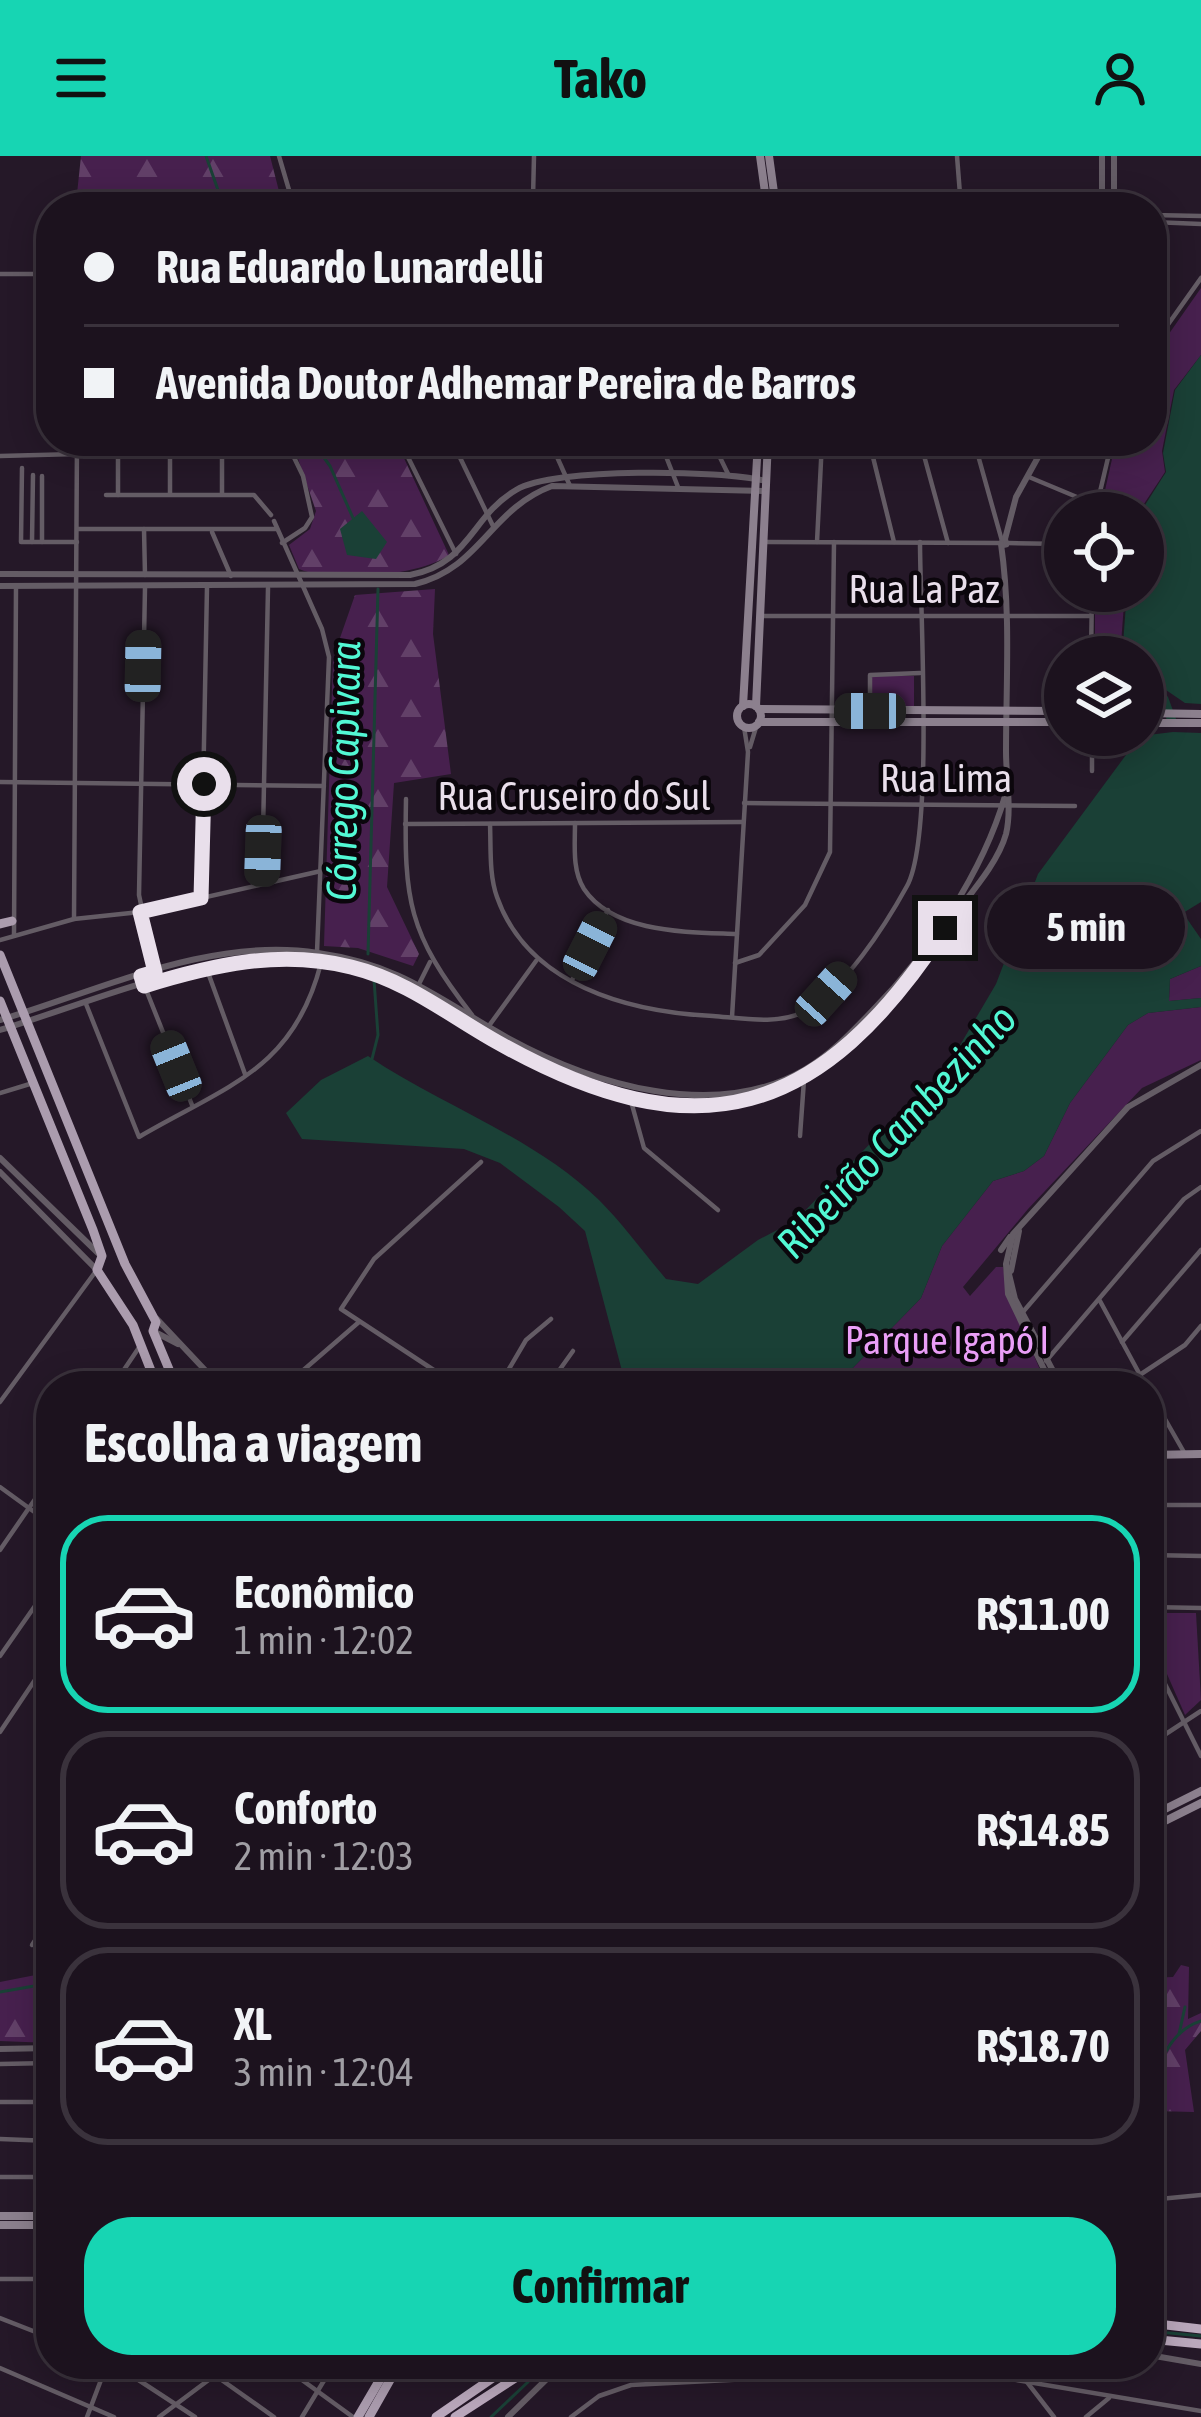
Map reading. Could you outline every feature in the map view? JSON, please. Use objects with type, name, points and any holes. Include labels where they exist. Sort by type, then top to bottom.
[{"type":"highway","points":[[1164,2325],[1201,2329]]},
{"type":"highway","points":[[1164,2340],[1201,2344]]},
{"type":"highway","points":[[436,2417],[491,2379]]},
{"type":"highway","points":[[455,2417],[514,2379]]},
{"type":"main road","points":[[765,161],[767,192]]},
{"type":"main road","points":[[759,456],[760,485]]},
{"type":"main road","points":[[765,456],[743,706],[737,719],[745,727],[870,711],[920,716]]},
{"type":"main road","points":[[756,542],[758,723]]},
{"type":"main road","points":[[743,706],[832,716],[1044,713]]},
{"type":"main road","points":[[1164,715],[1201,719]]},
{"type":"main road","points":[[1006,716],[1044,720]]},
{"type":"main road","points":[[1164,721],[1201,719]]},
{"type":"main road","points":[[0,955],[124,1264],[152,1315],[153,1331],[170,1371]]},
{"type":"main road","points":[[0,1001],[4,1024],[93,1230],[102,1256],[97,1270],[133,1325],[151,1371]]},
{"type":"main road","points":[[84,1242],[93,1230]]},
{"type":"main road","points":[[102,1256],[124,1264]]},
{"type":"main road","points":[[133,1325],[153,1331]]},
{"type":"main road","points":[[162,1353],[178,1344]]},
{"type":"main road","points":[[1164,1453],[1195,1452]]},
{"type":"main road","points":[[1164,1810],[1201,1791]]},
{"type":"main road","points":[[1164,1818],[1201,1803]]},
{"type":"main road","points":[[0,2220],[36,2220]]},
{"type":"main road","points":[[356,2417],[380,2379]]},
{"type":"main road","points":[[369,2417],[391,2379]]},
{"type":"street","points":[[279,156],[289,192]]},
{"type":"street","points":[[533,192],[535,156]]},
{"type":"street","points":[[956,156],[958,192]]},
{"type":"street","points":[[1102,156],[1102,192]]},
{"type":"street","points":[[1114,156],[1114,192]]},
{"type":"street","points":[[1167,219],[1199,220],[1201,206]]},
{"type":"street","points":[[0,274],[36,274]]},
{"type":"street","points":[[1167,326],[1201,278]]},
{"type":"street","points":[[0,456],[36,455]]},
{"type":"street","points":[[74,919],[77,456]]},
{"type":"street","points":[[118,456],[118,495]]},
{"type":"street","points":[[170,456],[170,494]]},
{"type":"street","points":[[222,456],[222,494]]},
{"type":"street","points":[[282,543],[312,517],[293,456]]},
{"type":"street","points":[[408,456],[457,555]]},
{"type":"street","points":[[460,456],[493,526]]},
{"type":"street","points":[[557,456],[570,486]]},
{"type":"street","points":[[667,456],[678,487]]},
{"type":"street","points":[[719,456],[730,488]]},
{"type":"street","points":[[817,542],[821,456]]},
{"type":"street","points":[[872,456],[894,542]]},
{"type":"street","points":[[924,456],[948,543]]},
{"type":"street","points":[[4,1024],[142,981],[206,967],[275,959],[321,962],[418,986],[558,1068],[630,1090],[765,1092],[804,1080],[865,1025],[941,926],[1002,828],[1008,616],[1004,542],[978,456]]},
{"type":"street","points":[[1004,542],[1037,456]]},
{"type":"street","points":[[1099,492],[1108,456]]},
{"type":"street","points":[[22,468],[21,542],[77,542]]},
{"type":"street","points":[[32,542],[33,475]]},
{"type":"street","points":[[0,574],[401,576],[440,566],[457,555],[490,513],[517,489],[566,475],[729,476],[760,485]]},
{"type":"street","points":[[42,476],[42,542]]},
{"type":"street","points":[[1026,476],[1059,492]]},
{"type":"street","points":[[0,586],[415,584],[443,575],[471,556],[522,497],[570,486],[760,485]]},
{"type":"street","points":[[106,495],[257,496],[273,521],[329,657],[317,952]]},
{"type":"street","points":[[77,529],[212,531],[273,521]]},
{"type":"street","points":[[144,529],[145,574]]},
{"type":"street","points":[[212,531],[231,577]]},
{"type":"street","points":[[756,542],[1044,543]]},
{"type":"street","points":[[735,963],[759,955],[805,905],[830,852],[834,542]]},
{"type":"street","points":[[490,824],[495,893],[536,961],[621,1002],[674,1014],[783,1018],[803,1012],[849,968],[907,886],[919,846],[920,542]]},
{"type":"street","points":[[440,566],[443,575]]},
{"type":"street","points":[[14,935],[6,923],[15,782],[16,586]]},
{"type":"street","points":[[201,898],[207,587]]},
{"type":"street","points":[[145,588],[140,912],[155,972]]},
{"type":"street","points":[[262,884],[268,588]]},
{"type":"street","points":[[1091,612],[1091,636]]},
{"type":"street","name":"Rua La Paz","points":[[757,616],[1091,616]]},
{"type":"street","points":[[870,711],[870,675],[920,674]]},
{"type":"street","points":[[748,752],[758,723]]},
{"type":"street","points":[[731,1017],[748,752],[745,727]]},
{"type":"street","points":[[1093,756],[1093,771]]},
{"type":"street","points":[[0,782],[324,786]]},
{"type":"street","points":[[406,799],[410,906],[430,962],[486,1030]]},
{"type":"street","name":"Rua Lima","points":[[744,803],[1075,806]]},
{"type":"street","name":"Rua Cruseiro do Sul","points":[[405,824],[743,822]]},
{"type":"street","points":[[574,824],[575,865],[584,890],[608,910],[674,931],[737,934]]},
{"type":"street","points":[[0,940],[74,919],[140,912],[320,871]]},
{"type":"street","points":[[572,981],[608,910]]},
{"type":"street","points":[[25,1017],[86,1004],[155,972],[217,955],[317,952],[418,986],[472,1015]]},
{"type":"street","points":[[486,1030],[536,961]]},
{"type":"street","points":[[86,1004],[139,1137],[276,1056],[301,1023],[321,962]]},
{"type":"street","points":[[418,986],[430,962]]},
{"type":"street","points":[[206,967],[245,1075]]},
{"type":"street","points":[[142,981],[192,1106]]},
{"type":"street","points":[[765,1092],[814,1064],[865,1025]]},
{"type":"street","points":[[1044,1371],[1008,1294],[1004,1256],[1013,1234],[1128,1107],[1201,1065]]},
{"type":"street","points":[[800,1136],[804,1080]]},
{"type":"street","points":[[0,1093],[33,1083]]},
{"type":"street","points":[[630,1090],[644,1148],[718,1210]]},
{"type":"street","points":[[1022,1313],[1153,1161],[1201,1131]]},
{"type":"street","points":[[0,1158],[102,1256]]},
{"type":"street","points":[[435,1371],[340,1310],[374,1259],[481,1162]]},
{"type":"street","points":[[0,1172],[97,1270],[0,1402]]},
{"type":"street","points":[[1046,1371],[1046,1361],[1201,1187]]},
{"type":"street","points":[[1011,1280],[1015,1243],[1024,1223]]},
{"type":"street","points":[[1122,1342],[1201,1250]]},
{"type":"street","points":[[1004,1256],[1022,1313],[1050,1371]]},
{"type":"street","points":[[1008,1294],[1022,1313]]},
{"type":"street","points":[[1099,1300],[1138,1371]]},
{"type":"street","points":[[152,1315],[205,1371]]},
{"type":"street","points":[[508,1371],[526,1340],[551,1319]]},
{"type":"street","points":[[302,1371],[359,1322]]},
{"type":"street","points":[[1146,1371],[1185,1345],[1201,1325]]},
{"type":"street","points":[[153,1331],[178,1344]]},
{"type":"street","points":[[123,1371],[140,1346]]},
{"type":"street","points":[[559,1371],[574,1351]]},
{"type":"street","points":[[1164,1410],[1195,1452]]},
{"type":"street","points":[[0,1487],[36,1514]]},
{"type":"street","points":[[0,1550],[36,1497]]},
{"type":"street","points":[[1164,1505],[1201,1504]]},
{"type":"street","points":[[1164,1556],[1201,1556]]},
{"type":"street","points":[[0,1657],[36,1605]]},
{"type":"street","points":[[1164,1607],[1201,1607]]},
{"type":"street","points":[[0,1732],[36,1678]]},
{"type":"street","points":[[1164,1683],[1201,1756]]},
{"type":"street","points":[[1164,1736],[1201,1711]]},
{"type":"street","points":[[32,1945],[36,1939]]},
{"type":"street","points":[[0,2049],[36,2048]]},
{"type":"street","points":[[0,2064],[36,2063]]},
{"type":"street","points":[[0,2102],[36,2102]]},
{"type":"street","points":[[0,2139],[36,2140]]},
{"type":"street","points":[[0,2177],[36,2177]]},
{"type":"street","points":[[1164,2199],[1201,2195]]},
{"type":"street","points":[[0,2279],[36,2279]]},
{"type":"street","points":[[0,2318],[36,2332]]},
{"type":"street","points":[[1164,2358],[1201,2364]]},
{"type":"street","points":[[0,2368],[114,2417]]},
{"type":"street","points":[[87,2417],[103,2379]]},
{"type":"street","points":[[135,2379],[195,2417]]},
{"type":"street","points":[[159,2417],[209,2379]]},
{"type":"street","points":[[220,2379],[274,2417]]},
{"type":"street","points":[[301,2379],[356,2417]]},
{"type":"street","points":[[302,2417],[326,2379]]},
{"type":"street","points":[[508,2417],[547,2379]]},
{"type":"street","points":[[571,2417],[598,2396],[631,2385],[731,2379]]},
{"type":"street","points":[[1009,2379],[1201,2411]]},
{"type":"street","points":[[1024,2379],[1054,2417]]},
{"type":"street","points":[[1086,2417],[1112,2396]]},
{"type":"street","points":[[1172,2417],[1184,2408]]},
{"type":"green space","points":[[81,156],[270,156],[279,192],[77,192]]},
{"type":"green space","points":[[1201,288],[1201,355],[1174,390],[1167,426],[1167,337]]},
{"type":"green space","points":[[297,456],[403,456],[449,555],[418,568],[376,575],[332,576],[299,569],[289,545],[310,529],[316,511]]},
{"type":"green space","points":[[1113,456],[1163,456],[1165,472],[1152,492],[1105,492]]},
{"type":"green space","points":[[435,589],[433,634],[451,774],[394,783],[387,887],[419,954],[413,966],[358,948],[324,946],[333,658],[355,595]]},
{"type":"green space","points":[[1095,612],[1123,612],[1122,636],[1095,636]]},
{"type":"green space","points":[[872,676],[914,676],[914,706],[871,706]]},
{"type":"green space","points":[[1201,966],[1201,998],[1169,1001],[1170,979]]},
{"type":"green space","name":"Parque Igapó I","points":[[1201,1007],[1201,1060],[1142,1088],[1028,1209],[963,1287],[970,1296],[996,1267],[1003,1267],[1008,1295],[1041,1371],[850,1371],[921,1298],[942,1246],[993,1181],[1024,1171],[1044,1156],[1070,1103],[1128,1025],[1148,1013]]},
{"type":"green space","points":[[1164,1613],[1196,1613],[1201,1700],[1185,1715],[1164,1667]]},
{"type":"green space","points":[[1181,1965],[1189,1967],[1188,2019],[1201,2013],[1201,2031],[1185,2050],[1194,2112],[1164,2111],[1164,1977],[1173,1977]]},
{"type":"green space","points":[[36,1975],[36,2042],[0,2041],[0,1982]]},
{"type":"water","points":[[1201,355],[1201,704],[1185,703],[1164,692],[1164,636],[1124,636],[1125,612],[1164,612],[1164,492],[1153,492],[1166,472],[1175,390]]},
{"type":"water","points":[[362,511],[387,542],[376,559],[347,555],[340,529]]},
{"type":"water","points":[[1164,733],[1201,733],[1201,902],[1183,913],[1201,939],[1201,966],[1170,979],[1169,1001],[1201,998],[1201,1007],[1148,1013],[1128,1025],[1070,1103],[1044,1156],[1024,1171],[993,1181],[942,1246],[921,1298],[850,1371],[622,1371],[585,1231],[559,1207],[500,1163],[464,1149],[302,1139],[286,1113],[321,1080],[368,1056],[546,1158],[599,1200],[666,1279],[698,1284],[758,1240],[796,1220],[893,1120],[936,1086],[996,984],[1038,874],[1125,756],[1164,756]]},
{"type":"waterway","name":"Córrego Capivara","points":[[206,156],[219,192]]},
{"type":"waterway","name":"Córrego Capivara","points":[[323,456],[353,518]]},
{"type":"waterway","name":"Córrego Capivara","points":[[368,954],[378,589]]},
{"type":"waterway","name":"Ribeirão Cambezinho","points":[[1164,699],[1172,721]]},
{"type":"waterway","name":"Córrego Capivara","points":[[372,1059],[378,1035],[374,980]]},
{"type":"waterway","points":[[0,1992],[36,1986]]},
{"type":"waterway","points":[[1179,2034],[1185,2007]]},
{"type":"waterway","points":[[1164,2056],[1179,2034],[1201,2021]]},
{"type":"waterway","points":[[1164,2332],[1201,2336]]},
{"type":"waterway","points":[[491,2417],[528,2382]]},
{"type":"route","points":[[204,784],[201,898],[140,912],[155,972],[141,976],[144,986],[206,967],[250,961],[303,960],[347,966],[416,990],[497,1042],[556,1072],[629,1094],[726,1103],[766,1097],[794,1086],[827,1066],[868,1029],[907,984],[945,928]]}]
